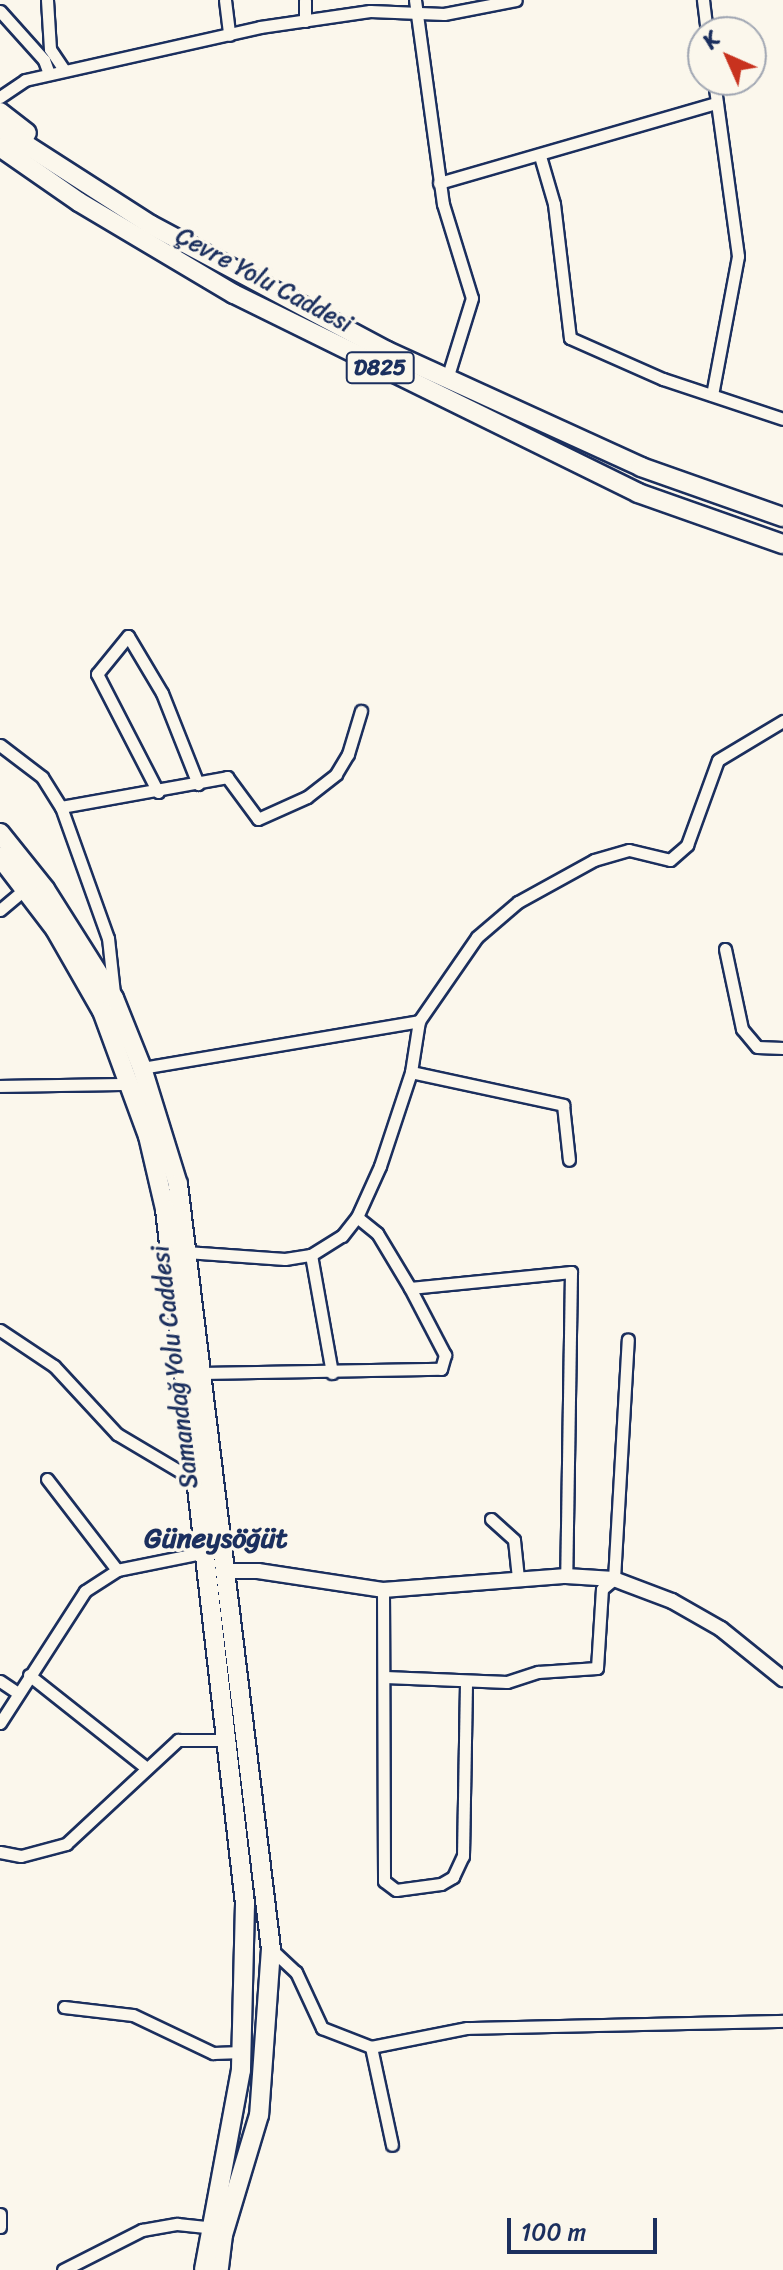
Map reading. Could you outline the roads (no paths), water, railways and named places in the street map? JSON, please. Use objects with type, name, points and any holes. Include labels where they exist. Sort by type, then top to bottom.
[{"type":"highway","points":[[0,112],[90,186]]},
{"type":"highway","name":"Çevre Yolu Caddesi","points":[[0,128],[246,279],[447,379],[641,467],[783,517]]},
{"type":"highway","name":"Çevre Yolu Caddesi","points":[[0,147],[79,202],[234,294],[638,493],[783,544]]},
{"type":"highway","points":[[0,162],[79,202]]},
{"type":"highway","name":"Samandağ Yolu Caddesi","points":[[0,833],[45,889],[114,998],[142,1068],[178,1184],[222,1571],[271,1949],[259,2115],[223,2235],[219,2270]]},
{"type":"highway","name":"Samandağ Yolu Caddesi","points":[[0,857],[82,973],[131,1084],[165,1209],[245,1904],[242,2052],[204,2270]]},
{"type":"street","points":[[47,0],[50,49],[64,70]]},
{"type":"street","points":[[225,0],[229,35]]},
{"type":"street","points":[[305,0],[305,21]]},
{"type":"street","points":[[415,4],[422,14],[444,14],[516,0]]},
{"type":"street","points":[[0,97],[25,80],[64,70],[229,35],[415,4]]},
{"type":"street","points":[[415,4],[439,183],[472,298],[447,379]]},
{"type":"street","points":[[0,11],[44,60],[49,74]]},
{"type":"street","points":[[712,395],[738,256],[716,96]]},
{"type":"street","points":[[439,183],[717,103]]},
{"type":"street","points":[[540,156],[554,204],[570,338],[712,395],[783,419]]},
{"type":"street","points":[[158,792],[97,674],[128,636],[162,693],[198,784]]},
{"type":"street","points":[[61,807],[158,792],[227,777],[258,819],[307,797],[336,774],[348,754],[361,711]]},
{"type":"street","points":[[186,1252],[311,1255],[342,1236],[357,1217],[411,1072],[419,1021],[477,937],[518,902],[594,860],[629,850],[670,860],[687,845],[718,760],[783,721]]},
{"type":"street","points":[[0,745],[42,777],[61,807],[108,938],[114,998]]},
{"type":"street","points":[[0,910],[25,889]]},
{"type":"street","points":[[725,949],[742,1029],[757,1047],[783,1048]]},
{"type":"street","points":[[142,1068],[419,1021]]},
{"type":"street","points":[[411,1072],[563,1105],[569,1160]]},
{"type":"street","points":[[0,1086],[131,1084]]},
{"type":"street","points":[[201,1373],[441,1369],[445,1355],[410,1288],[377,1233],[357,1217]]},
{"type":"street","points":[[311,1255],[332,1373]]},
{"type":"street","points":[[410,1288],[571,1272],[566,1576]]},
{"type":"street","points":[[0,1330],[54,1366],[117,1434],[196,1481]]},
{"type":"street","points":[[385,1677],[466,1684],[597,1668],[602,1589],[614,1579],[628,1339]]},
{"type":"street","points":[[47,1479],[117,1570]]},
{"type":"street","points":[[491,1519],[514,1540],[518,1579]]},
{"type":"street","points":[[0,1723],[85,1591],[117,1570],[206,1552]]},
{"type":"street","points":[[222,1571],[258,1571],[383,1590],[566,1576],[614,1579],[672,1601],[721,1629],[783,1679]]},
{"type":"street","points":[[383,1590],[384,1881],[396,1890],[441,1884],[453,1877],[463,1856],[466,1684]]},
{"type":"street","points":[[29,1675],[145,1767]]},
{"type":"street","points":[[0,1681],[18,1693]]},
{"type":"street","points":[[0,1852],[21,1856],[66,1844],[145,1767],[178,1740],[228,1740]]},
{"type":"street","points":[[271,1949],[296,1972],[322,2028],[371,2047],[467,2028],[783,2021]]},
{"type":"street","points":[[64,2007],[133,2015],[213,2053],[242,2052]]},
{"type":"street","points":[[371,2047],[392,2145]]},
{"type":"street","points":[[0,2214],[0,2227]]},
{"type":"street","points":[[63,2270],[142,2230],[177,2224],[213,2228]]},
{"type":"district","name":"Güneysöğüt","points":[[216,1538]]}]
